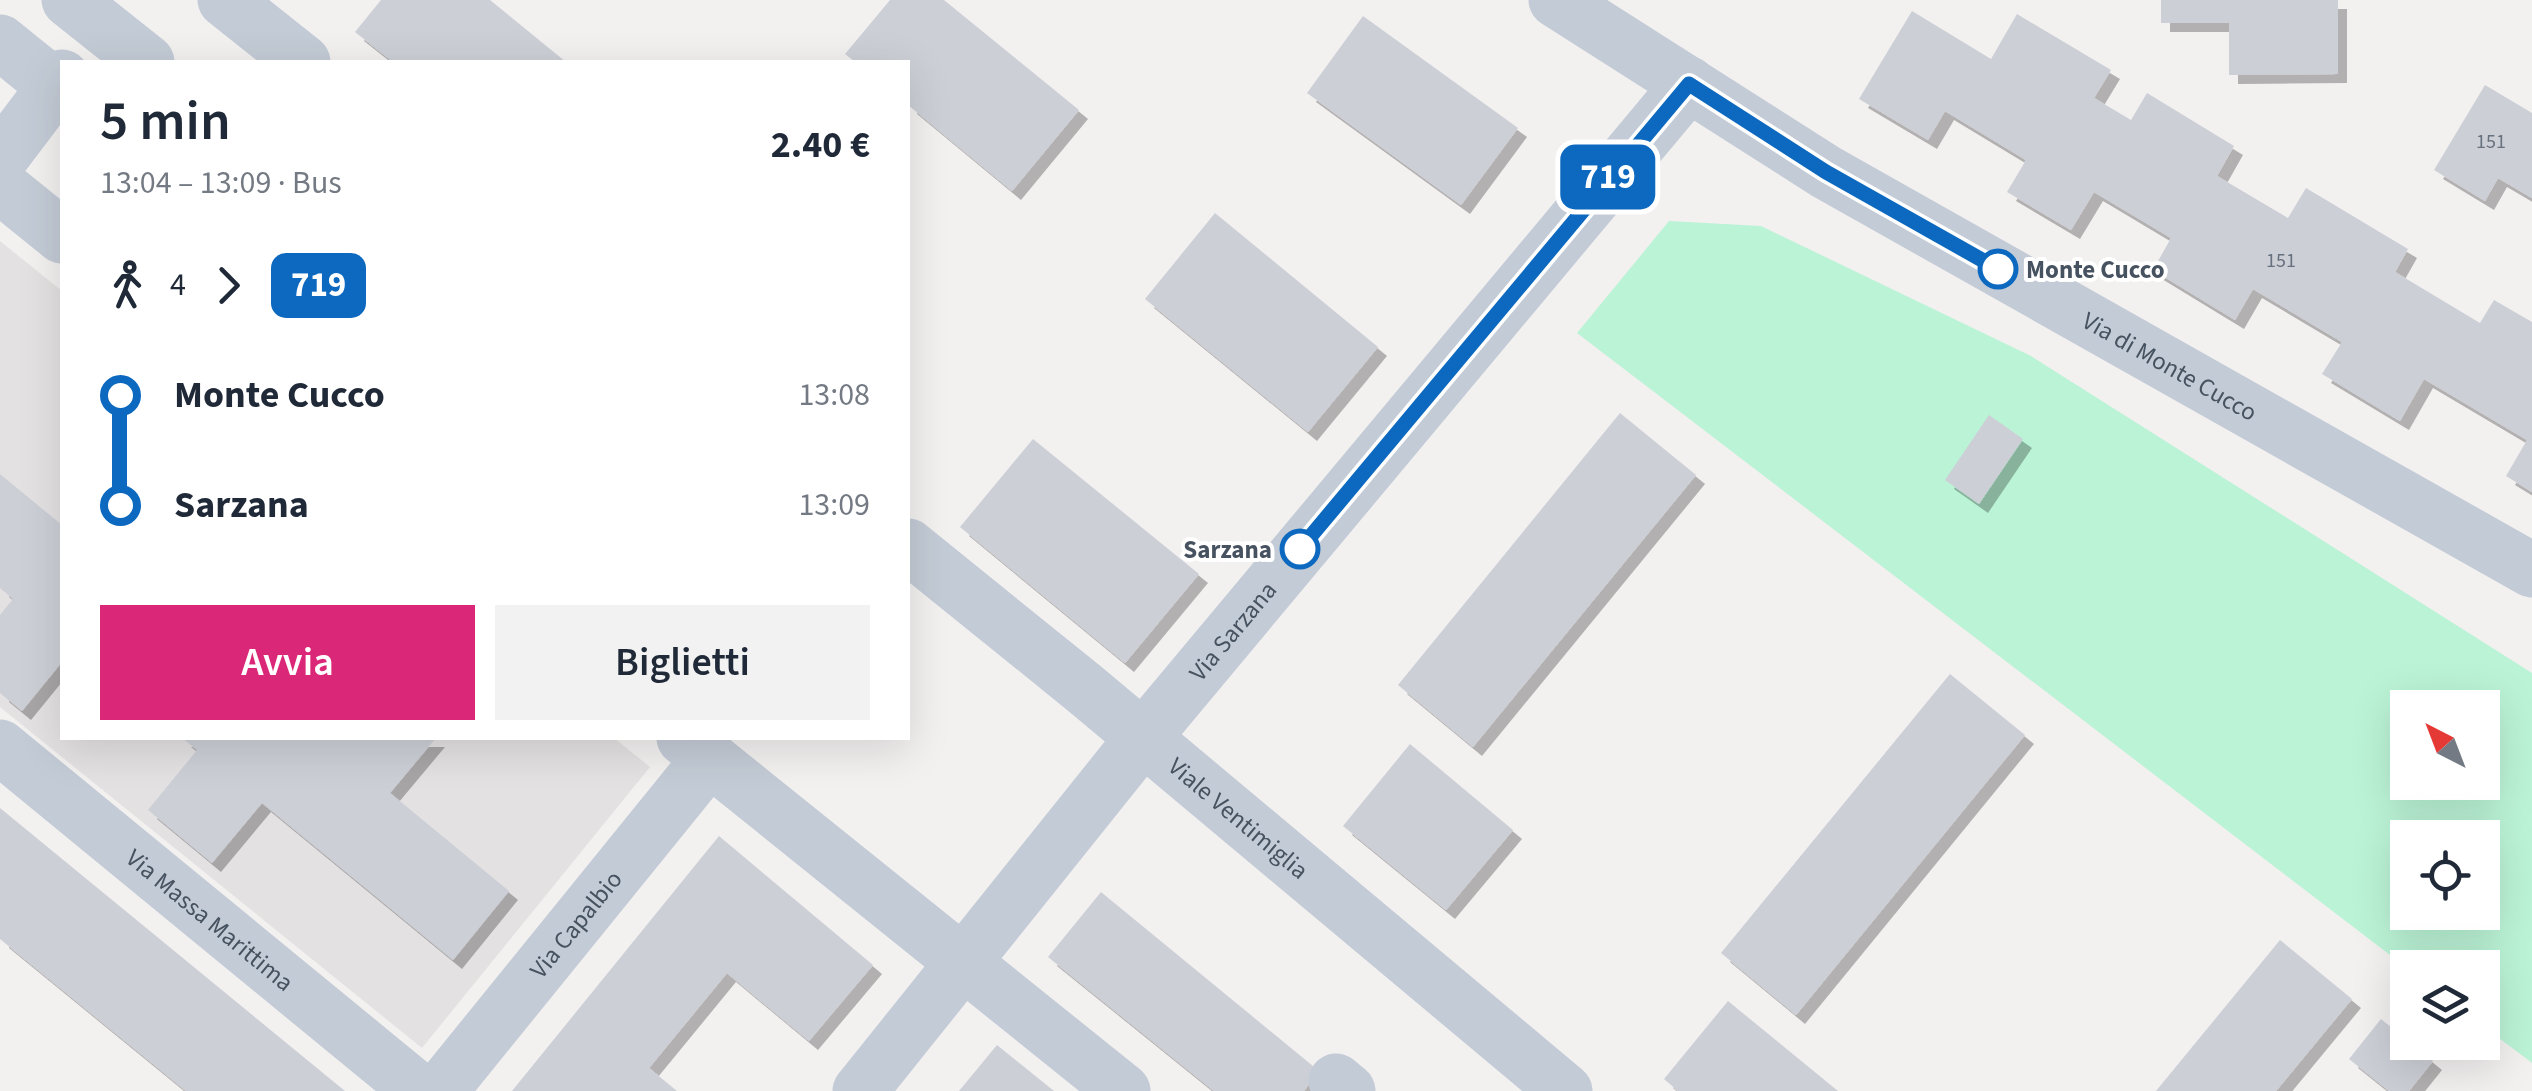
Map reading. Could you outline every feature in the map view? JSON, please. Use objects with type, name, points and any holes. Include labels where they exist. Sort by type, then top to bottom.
[{"type":"street","points":[[226,0],[301,60]]},
{"type":"street","name":"Via di Monte Cucco","points":[[1556,0],[1826,172],[2532,570]]},
{"type":"street","points":[[0,42],[79,49],[137,60]]},
{"type":"street","points":[[0,159],[60,75]]},
{"type":"street","name":"Via Sarzana","points":[[860,1091],[1142,739],[1689,84]]},
{"type":"street","points":[[0,186],[60,234]]},
{"type":"street","name":"Viale Ventimiglia","points":[[910,548],[1565,1091]]},
{"type":"street","name":"Via Massa Marittima","points":[[0,747],[419,1091]]},
{"type":"street","points":[[697,748],[1123,1091]]},
{"type":"street","name":"Via Capalbio","points":[[440,1091],[697,748]]},
{"type":"shaded area","points":[[0,241],[60,289],[60,740],[616,740],[650,767],[422,1048],[0,707]]},
{"type":"green space","points":[[1669,221],[1761,226],[2031,356],[2532,673],[2532,1063],[2500,1039],[2500,950],[2390,950],[2390,955],[1577,333]]},
{"type":"building","points":[[381,0],[490,0],[564,60],[390,60],[355,32]]},
{"type":"building","points":[[890,0],[944,0],[1079,110],[1012,191],[910,107],[910,60],[852,60],[845,54]]},
{"type":"building","points":[[2161,0],[2338,0],[2338,74],[2229,75],[2229,23],[2161,23]]},
{"type":"building","points":[[1912,11],[1991,59],[2017,14],[2111,70],[2094,98],[2131,120],[2147,93],[2234,146],[2217,176],[2288,218],[2306,188],[2408,249],[2395,272],[2480,323],[2494,300],[2532,322],[2532,492],[2506,476],[2527,440],[2424,379],[2400,421],[2322,374],[2342,342],[2253,289],[2235,320],[2153,270],[2171,238],[2094,192],[2071,230],[2007,192],[2026,160],[1945,111],[1928,140],[1859,99]]},
{"type":"building","points":[[1363,16],[1518,128],[1461,205],[1307,93]]},
{"type":"building","points":[[2485,85],[2532,113],[2532,198],[2498,178],[2485,201],[2434,170]]},
{"type":"building","points":[[1215,213],[1378,347],[1308,432],[1145,299]]},
{"type":"building","points":[[1620,413],[1696,475],[1473,747],[1398,685]]},
{"type":"building","points":[[1989,415],[2023,439],[1979,504],[1945,480]]},
{"type":"building","points":[[1033,439],[1199,574],[1125,663],[960,527]]},
{"type":"building","points":[[0,474],[60,523],[60,664],[22,711],[0,693],[0,615],[13,599],[0,588]]},
{"type":"building","points":[[1950,674],[2025,735],[1796,1015],[1721,953]]},
{"type":"building","points":[[184,740],[434,740],[390,793],[509,891],[453,960],[262,803],[212,863],[148,810],[197,750]]},
{"type":"building","points":[[1410,744],[1513,830],[1446,910],[1343,826]]},
{"type":"building","points":[[0,808],[345,1091],[186,1091],[0,939]]},
{"type":"building","points":[[719,836],[873,965],[809,1041],[727,973],[649,1068],[677,1091],[512,1091]]},
{"type":"building","points":[[1101,892],[1319,1071],[1304,1091],[1214,1091],[1048,957]]},
{"type":"building","points":[[2280,940],[2352,999],[2276,1091],[2156,1091]]},
{"type":"building","points":[[1728,1001],[1838,1091],[1678,1091],[1664,1079]]},
{"type":"building","points":[[2381,1019],[2390,1026],[2390,1060],[2433,1061],[2409,1091],[2389,1091],[2349,1059]]},
{"type":"building","points":[[997,1045],[1054,1091],[959,1091]]},
{"type":"bus line","name":"719","points":[[1300,549],[1689,84],[1826,172],[1998,269]]},
{"type":"place","name":"Monte Cucco","points":[[1998,269]]},
{"type":"place","name":"Sarzana","points":[[1300,549]]}]
